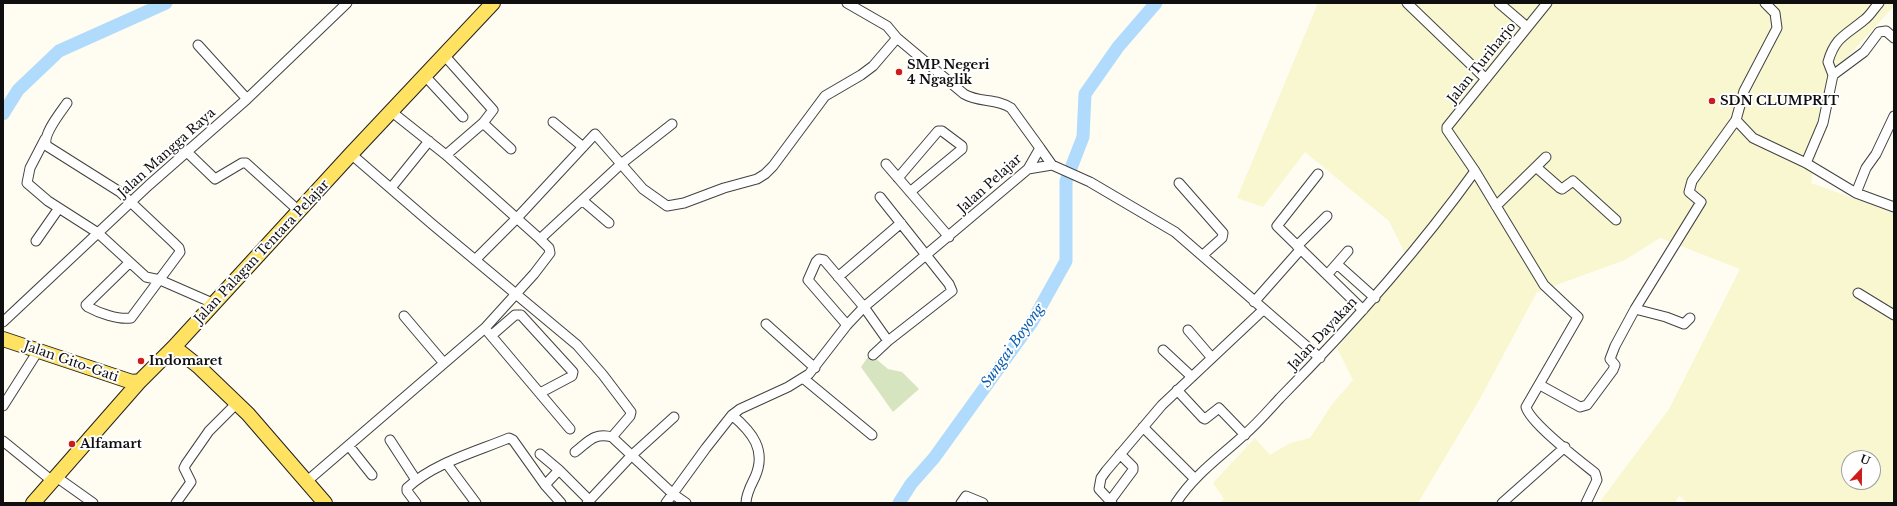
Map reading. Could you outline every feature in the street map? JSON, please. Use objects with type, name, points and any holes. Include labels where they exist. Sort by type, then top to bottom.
[{"type":"main road","name":"Jalan Palagan Tentara Pelajar","points":[[33,503],[53,478],[81,450],[174,342],[236,280],[351,154],[493,3]]},
{"type":"main road","name":"Jalan Gito-Gati","points":[[3,339],[132,382],[140,381]]},
{"type":"main road","points":[[174,342],[237,403],[325,503]]},
{"type":"street","name":"Jalan Mangga Raya","points":[[3,322],[131,202],[247,99],[347,3]]},
{"type":"street","points":[[847,3],[887,26],[897,38],[964,94],[969,97],[1005,104],[1011,108],[1056,167],[1090,182],[1161,222],[1203,255],[1263,310],[1320,358]]},
{"type":"street","points":[[1407,3],[1486,79]]},
{"type":"street","points":[[1499,3],[1527,27]]},
{"type":"street","name":"Jalan Turiharjo","points":[[1475,171],[1448,133],[1450,124],[1547,3]]},
{"type":"street","points":[[1540,386],[1580,407],[1587,405],[1613,370],[1615,364],[1610,359],[1610,355],[1635,309],[1699,207],[1701,202],[1700,200],[1689,192],[1692,181],[1736,120],[1744,92],[1777,28],[1775,13],[1765,3]]},
{"type":"street","points":[[1806,163],[1823,123],[1833,75],[1828,62],[1836,42],[1839,38],[1864,20],[1879,3]]},
{"type":"street","points":[[1833,75],[1864,52],[1881,31],[1886,31],[1894,38]]},
{"type":"street","points":[[475,260],[517,218],[583,147],[593,134],[596,134],[643,189],[667,206],[684,204],[724,188],[757,179],[773,166],[825,96],[861,75],[873,66],[897,38]]},
{"type":"street","points":[[198,45],[247,99]]},
{"type":"street","points":[[444,55],[493,108],[493,113],[446,155]]},
{"type":"street","points":[[425,76],[463,117]]},
{"type":"street","points":[[67,103],[45,139],[30,168],[27,183],[59,208],[98,233],[146,277],[160,280],[208,301]]},
{"type":"street","points":[[306,482],[349,446],[443,362],[485,328],[550,253],[549,248],[517,218],[446,155],[392,112]]},
{"type":"street","points":[[1856,193],[1866,168],[1876,154],[1894,116]]},
{"type":"street","points":[[1736,120],[1753,138],[1806,163],[1856,193],[1894,207]]},
{"type":"street","points":[[553,122],[583,147]]},
{"type":"street","points":[[483,123],[510,149]]},
{"type":"street","points":[[540,239],[621,164],[672,124]]},
{"type":"street","points":[[898,178],[938,131],[942,131],[962,146],[962,149],[910,192]]},
{"type":"street","points":[[45,139],[47,146],[106,182],[131,202],[179,248],[180,252],[131,318],[125,319],[113,316],[88,307],[86,305],[129,263]]},
{"type":"street","points":[[391,188],[429,141]]},
{"type":"street","name":"Jalan Pelajar","points":[[666,503],[706,448],[732,416],[740,409],[803,378],[815,368],[847,325],[864,307],[1028,169],[1040,148]]},
{"type":"street","points":[[187,152],[215,179],[242,163],[246,163],[299,211]]},
{"type":"street","points":[[351,154],[577,345],[603,375],[631,412],[630,416],[612,437]]},
{"type":"street","points":[[1496,206],[1546,157]]},
{"type":"street","points":[[886,164],[949,237]]},
{"type":"street","points":[[1028,169],[1056,167]]},
{"type":"street","points":[[1536,167],[1562,189],[1570,181],[1573,181],[1616,220]]},
{"type":"street","points":[[1475,171],[1544,285],[1578,318],[1526,408],[1527,412],[1597,476],[1586,503]]},
{"type":"street","name":"Jalan Dayakan","points":[[1176,503],[1194,478],[1245,435],[1320,358],[1375,298],[1442,216],[1475,171]]},
{"type":"street","points":[[1318,174],[1278,224],[1299,248],[1363,310]]},
{"type":"street","points":[[1179,183],[1223,233],[1222,238],[1203,255]]},
{"type":"street","points":[[873,355],[888,341],[952,291],[949,284],[880,197]]},
{"type":"street","points":[[582,200],[609,224]]},
{"type":"street","points":[[36,241],[59,208]]},
{"type":"street","points":[[1254,302],[1327,216]]},
{"type":"street","points":[[838,277],[901,223]]},
{"type":"street","points":[[1327,275],[1348,251]]},
{"type":"street","points":[[847,325],[808,278],[816,262],[821,258],[864,307],[888,341]]},
{"type":"street","points":[[1337,264],[1375,298]]},
{"type":"street","points":[[174,342],[208,301],[228,280],[236,280]]},
{"type":"street","points":[[1858,293],[1894,315]]},
{"type":"street","points":[[1635,309],[1666,317],[1680,324],[1684,324],[1690,318]]},
{"type":"street","points":[[1120,454],[1133,467],[1134,470],[1111,502],[1099,491],[1099,486],[1106,471],[1120,454],[1143,427],[1177,390],[1192,378],[1263,310]]},
{"type":"street","points":[[492,336],[516,314],[521,315],[573,372],[572,376],[540,393]]},
{"type":"street","points":[[404,316],[443,362]]},
{"type":"street","points":[[766,324],[815,368]]},
{"type":"street","points":[[485,328],[570,429]]},
{"type":"street","points":[[1188,330],[1212,358]]},
{"type":"street","points":[[1163,350],[1192,378]]},
{"type":"street","points":[[3,406],[38,351]]},
{"type":"street","points":[[803,378],[872,435]]},
{"type":"street","points":[[1177,390],[1202,418],[1205,418],[1219,408],[1245,435]]},
{"type":"street","points":[[176,503],[191,482],[184,468],[186,464],[209,431],[237,403]]},
{"type":"street","points":[[732,416],[748,429],[756,440],[759,448],[760,459],[757,473],[748,492],[746,503]]},
{"type":"street","points":[[540,454],[559,470],[588,502],[631,456],[674,417]]},
{"type":"street","points":[[1143,427],[1194,478]]},
{"type":"street","points":[[575,452],[597,435],[612,437],[673,494],[686,503]]},
{"type":"street","points":[[416,503],[407,491],[407,488],[416,480],[447,464],[511,438],[558,502]]},
{"type":"street","points":[[390,440],[416,480]]},
{"type":"street","points":[[5,446],[93,503]]},
{"type":"street","points":[[349,446],[372,475]]},
{"type":"street","points":[[1502,503],[1565,447]]},
{"type":"street","points":[[447,464],[476,503]]},
{"type":"street","points":[[545,485],[559,470]]},
{"type":"street","points":[[961,503],[966,496],[983,503]]},
{"type":"green space","points":[[1318,3],[1894,3],[1894,6],[1831,75],[1811,183],[1894,213],[1894,503],[1688,503],[1679,496],[1675,503],[1599,503],[1669,409],[1740,269],[1660,238],[1625,260],[1537,292],[1481,397],[1418,503],[1220,503],[1224,499],[1213,483],[1255,438],[1270,455],[1290,443],[1310,438],[1333,403],[1353,380],[1337,348],[1409,261],[1389,221],[1305,152],[1263,207],[1237,198]]},
{"type":"green space","points":[[870,354],[888,369],[902,372],[919,389],[893,412],[861,367]]},
{"type":"waterway","points":[[3,114],[18,90],[59,51],[166,3]]},
{"type":"waterway","name":"Sungai Boyong","points":[[899,503],[911,484],[934,458],[1032,322],[1066,261],[1066,181],[1083,137],[1085,94],[1118,47],[1156,3]]},
{"type":"place","name":"SMP Negeri 4 Ngaglik","points":[[899,72]]},
{"type":"place","name":"SDN CLUMPRIT","points":[[1712,101]]},
{"type":"place","name":"Indomaret","points":[[141,361]]},
{"type":"place","name":"Alfamart","points":[[72,444]]}]
